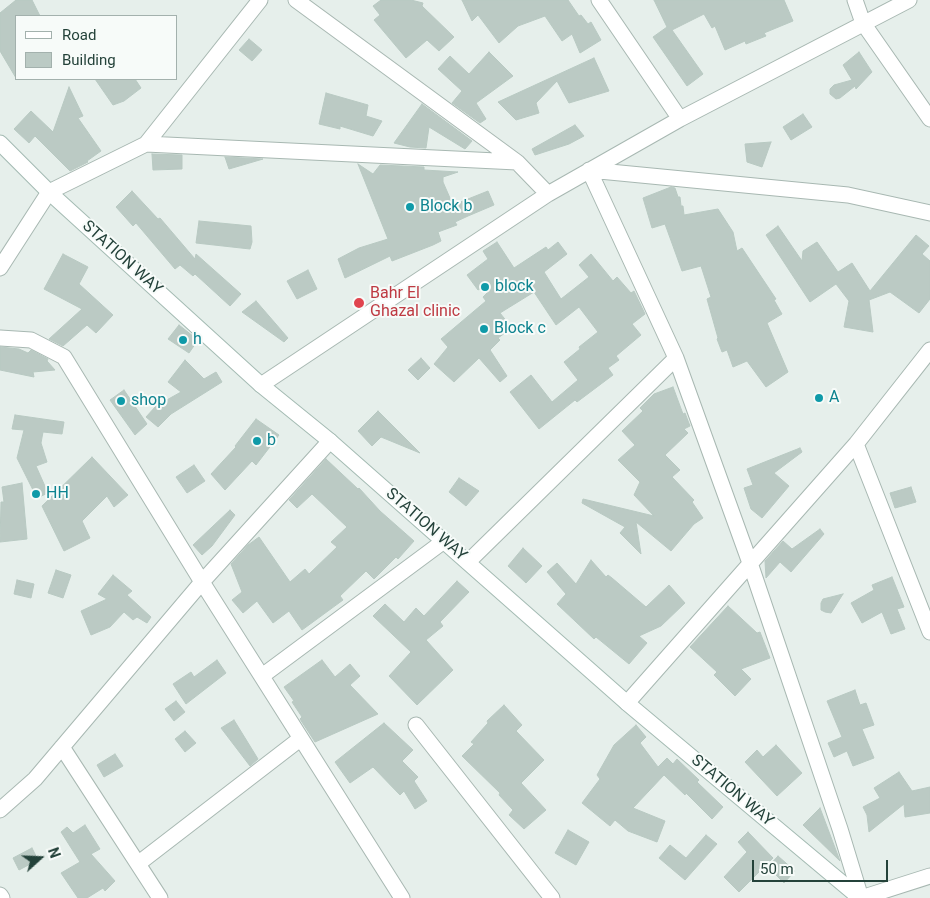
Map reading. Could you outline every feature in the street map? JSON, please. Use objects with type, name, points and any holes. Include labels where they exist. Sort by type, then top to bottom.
[{"type":"street","points":[[0,268],[49,192],[146,144],[260,0]]},
{"type":"street","points":[[296,0],[517,162],[548,194]]},
{"type":"street","points":[[599,0],[680,119]]},
{"type":"street","points":[[855,0],[863,23],[930,119]]},
{"type":"street","points":[[261,384],[548,194],[680,119],[909,0]]},
{"type":"street","name":"STATION WAY","points":[[0,143],[49,192],[261,384],[330,441],[627,704],[861,898]]},
{"type":"street","points":[[146,144],[517,162]]},
{"type":"street","points":[[589,170],[848,196],[930,213]]},
{"type":"street","points":[[589,170],[676,358],[750,563],[840,829],[861,898],[930,876]]},
{"type":"street","points":[[0,338],[31,340],[64,357],[300,739],[402,898]]},
{"type":"street","points":[[627,704],[856,444],[930,350]]},
{"type":"street","points":[[468,562],[676,358]]},
{"type":"street","points":[[0,810],[35,779],[202,582],[330,441]]},
{"type":"street","points":[[856,444],[930,632]]},
{"type":"street","points":[[262,676],[444,541]]},
{"type":"street","points":[[416,725],[552,898]]},
{"type":"street","points":[[139,863],[300,739]]},
{"type":"street","points":[[62,747],[160,898]]},
{"type":"building","points":[[16,0],[32,0],[40,15],[15,15],[15,76],[0,51],[0,13]]},
{"type":"building","points":[[381,0],[411,0],[423,3],[422,6],[454,37],[439,51],[427,40],[406,58],[374,20],[380,15],[373,6]]},
{"type":"building","points":[[462,0],[568,0],[579,16],[581,15],[588,24],[591,22],[601,40],[580,53],[572,34],[562,41],[545,16],[518,26],[499,43],[478,15],[472,21]]},
{"type":"building","points":[[654,0],[784,0],[793,21],[764,33],[766,36],[746,44],[745,41],[725,50],[715,26],[712,28],[704,14],[672,30],[703,74],[687,86],[653,37],[667,27]]},
{"type":"building","points":[[249,39],[262,50],[252,61],[239,50]]},
{"type":"building","points":[[489,52],[513,76],[476,103],[486,119],[480,123],[452,103],[462,91],[438,69],[450,56],[469,74]]},
{"type":"building","points":[[859,52],[872,72],[856,89],[855,86],[836,99],[830,94],[830,89],[834,85],[852,80],[843,65]]},
{"type":"building","points":[[594,58],[609,91],[569,103],[557,81],[536,103],[539,113],[516,120],[498,102]]},
{"type":"building","points":[[96,80],[136,80],[141,88],[124,101],[113,105]]},
{"type":"building","points":[[69,87],[83,116],[78,118],[101,151],[88,162],[70,171],[35,136],[29,143],[14,129],[31,111],[53,132]]},
{"type":"building","points":[[326,93],[368,105],[366,116],[382,121],[373,136],[340,126],[340,129],[319,124]]},
{"type":"building","points":[[422,104],[472,141],[465,149],[429,127],[426,148],[394,143]]},
{"type":"building","points":[[803,114],[812,127],[791,140],[783,127]]},
{"type":"building","points":[[575,125],[584,136],[569,144],[535,155],[532,149]]},
{"type":"building","points":[[771,142],[762,167],[747,162],[745,144]]},
{"type":"building","points":[[152,154],[182,155],[182,169],[153,170]]},
{"type":"building","points":[[225,157],[263,159],[229,169]]},
{"type":"building","points":[[358,164],[373,174],[380,165],[424,167],[424,170],[458,172],[443,177],[443,182],[453,205],[488,191],[494,205],[455,222],[457,225],[438,232],[441,241],[433,245],[392,261],[390,256],[345,278],[338,259],[359,248],[388,239]]},
{"type":"building","points":[[671,187],[675,188],[678,197],[680,197],[684,215],[718,209],[733,232],[737,251],[742,248],[776,299],[774,300],[782,314],[767,323],[788,372],[766,387],[747,361],[733,367],[727,350],[722,352],[707,299],[711,297],[701,266],[682,271],[665,224],[652,228],[643,198]]},
{"type":"building","points":[[132,191],[158,219],[160,218],[195,259],[196,254],[241,294],[230,306],[195,274],[193,276],[180,265],[175,269],[136,223],[133,226],[116,207]]},
{"type":"building","points":[[199,221],[251,226],[252,242],[250,249],[196,243]]},
{"type":"building","points":[[778,226],[802,261],[803,251],[817,242],[838,272],[852,263],[870,291],[916,235],[929,246],[922,254],[930,261],[930,299],[919,313],[890,292],[869,300],[873,332],[844,327],[849,301],[836,284],[810,302],[766,235]]},
{"type":"building","points":[[497,242],[514,268],[546,247],[548,250],[558,242],[567,254],[544,272],[561,299],[589,277],[579,265],[591,254],[613,281],[617,277],[631,293],[634,291],[645,314],[632,324],[641,335],[616,356],[619,360],[608,368],[613,375],[577,402],[575,400],[539,429],[510,392],[531,375],[552,402],[578,380],[564,362],[598,332],[579,307],[556,325],[534,292],[500,313],[512,328],[498,338],[500,340],[490,350],[507,376],[500,382],[479,358],[454,382],[434,364],[448,347],[441,339],[486,301],[483,297],[490,290],[486,285],[478,290],[467,275],[488,259],[483,251]]},
{"type":"building","points":[[63,254],[88,267],[79,284],[113,315],[96,333],[87,325],[63,346],[49,339],[82,309],[44,289]]},
{"type":"building","points":[[308,270],[317,289],[297,299],[287,281]]},
{"type":"building","points":[[256,301],[288,338],[284,342],[242,312]]},
{"type":"building","name":"h","points":[[179,325],[198,340],[189,353],[168,339]]},
{"type":"building","points":[[0,347],[19,349],[28,353],[31,350],[48,359],[47,361],[55,370],[33,372],[34,377],[0,370]]},
{"type":"building","points":[[421,358],[430,368],[418,380],[408,370]]},
{"type":"building","points":[[185,360],[204,379],[216,372],[222,382],[171,414],[158,427],[146,417],[156,406],[181,392],[168,382]]},
{"type":"building","points":[[673,387],[683,414],[685,413],[690,426],[684,429],[688,433],[665,455],[680,470],[672,477],[694,500],[692,502],[703,518],[694,524],[671,551],[636,522],[641,554],[620,533],[625,527],[582,503],[583,499],[654,516],[634,495],[640,482],[618,460],[635,445],[622,431],[643,411],[640,408],[654,394]]},
{"type":"building","points":[[124,390],[147,424],[135,435],[110,400]]},
{"type":"building","points":[[378,411],[420,453],[381,437],[372,446],[358,431]]},
{"type":"building","points":[[15,415],[64,422],[62,434],[43,432],[41,443],[47,462],[36,466],[48,493],[37,498],[17,458],[24,430],[12,429]]},
{"type":"building","points":[[256,419],[279,435],[256,465],[252,461],[225,490],[211,474],[236,447]]},
{"type":"building","points":[[800,448],[802,452],[774,473],[789,486],[762,518],[751,509],[744,488],[753,485],[747,469]]},
{"type":"building","points":[[92,457],[128,495],[114,507],[107,496],[82,521],[90,538],[64,551],[42,506]]},
{"type":"building","points":[[326,459],[414,541],[398,559],[396,557],[374,579],[366,571],[340,596],[343,600],[302,630],[289,611],[273,623],[257,601],[243,613],[232,600],[242,592],[231,564],[248,545],[259,537],[290,582],[305,569],[309,574],[337,547],[331,542],[347,527],[312,494],[297,508],[289,500]]},
{"type":"building","points":[[194,465],[205,481],[187,493],[176,477]]},
{"type":"building","points":[[459,478],[479,491],[466,506],[449,492]]},
{"type":"building","points":[[22,483],[27,539],[0,542],[1,502],[4,502],[2,487]]},
{"type":"building","points":[[911,487],[916,502],[895,508],[890,493]]},
{"type":"building","points":[[230,510],[235,515],[212,546],[202,555],[193,545]]},
{"type":"building","points":[[820,529],[824,534],[791,572],[780,562],[766,578],[765,561],[783,541],[792,549]]},
{"type":"building","points":[[523,548],[542,566],[526,583],[508,566]]},
{"type":"building","points":[[591,560],[606,577],[608,575],[612,578],[646,607],[669,585],[685,603],[661,626],[639,636],[647,643],[629,664],[596,637],[594,639],[557,604],[566,594],[547,572],[557,563],[576,584]]},
{"type":"building","points":[[56,570],[71,575],[63,598],[48,593]]},
{"type":"building","points":[[113,575],[132,591],[127,595],[151,617],[147,623],[137,617],[133,620],[124,612],[110,627],[91,635],[81,611],[107,599],[98,594]]},
{"type":"building","points":[[892,577],[904,607],[897,609],[905,629],[891,634],[882,612],[862,623],[851,603],[874,590],[872,585]]},
{"type":"building","points":[[17,580],[34,584],[31,598],[14,594]]},
{"type":"building","points":[[457,581],[469,592],[440,622],[443,626],[426,640],[453,670],[417,705],[389,676],[411,652],[373,616],[385,604],[404,622],[416,608],[424,616]]},
{"type":"building","points":[[843,594],[831,613],[821,610],[823,599]]},
{"type":"building","points":[[728,606],[757,633],[760,632],[770,658],[741,669],[751,679],[735,696],[714,675],[717,672],[690,647]]},
{"type":"building","points":[[217,660],[226,673],[186,704],[173,684],[191,672],[194,677]]},
{"type":"building","points":[[322,660],[335,677],[350,664],[360,676],[350,685],[378,714],[315,742],[300,719],[302,717],[292,702],[294,701],[284,687]]},
{"type":"building","points":[[855,690],[860,705],[866,703],[874,725],[862,729],[874,758],[853,766],[847,751],[834,757],[828,743],[842,737],[827,701]]},
{"type":"building","points":[[176,701],[185,712],[174,721],[165,709]]},
{"type":"building","points":[[504,705],[522,725],[516,731],[544,760],[521,783],[546,810],[524,829],[509,815],[513,810],[499,795],[500,793],[462,756],[474,744],[471,742],[488,723],[487,721]]},
{"type":"building","points":[[234,720],[258,759],[250,766],[221,728]]},
{"type":"building","points":[[384,723],[413,750],[402,761],[418,777],[414,781],[427,801],[415,809],[404,791],[400,795],[373,767],[350,783],[335,762]]},
{"type":"building","points":[[636,725],[646,737],[640,743],[658,767],[667,758],[673,764],[677,759],[723,807],[712,819],[686,793],[685,795],[664,775],[633,808],[665,821],[657,842],[628,831],[615,820],[610,826],[582,803],[600,779],[597,775],[614,745]]},
{"type":"building","points":[[185,731],[196,743],[185,752],[175,739]]},
{"type":"building","points":[[776,745],[802,773],[777,796],[745,762],[757,750],[763,757]]},
{"type":"building","points":[[115,754],[123,766],[104,777],[97,765]]},
{"type":"building","points":[[899,772],[912,791],[930,787],[930,813],[905,817],[904,804],[869,832],[867,815],[863,807],[880,798],[874,788]]},
{"type":"building","points":[[820,808],[840,861],[803,825]]},
{"type":"building","points":[[85,825],[100,849],[91,854],[115,881],[105,891],[103,888],[87,898],[78,898],[61,873],[80,862],[61,832],[67,827],[73,833]]},
{"type":"building","points":[[568,830],[589,842],[576,865],[555,853]]},
{"type":"building","points":[[748,832],[773,858],[739,892],[724,877],[747,852],[738,842]]},
{"type":"building","points":[[706,835],[717,844],[685,880],[659,858],[670,845],[686,858]]},
{"type":"building","points":[[32,848],[38,860],[19,870],[13,858]]},
{"type":"building","points":[[778,856],[795,871],[784,883],[768,867]]},
{"type":"place","name":"Block b","points":[[410,207]]},
{"type":"place","name":"block","points":[[485,287]]},
{"type":"place","name":"Bahr El Ghazal clinic","points":[[359,303]]},
{"type":"place","name":"Block c","points":[[484,329]]},
{"type":"place","name":"h","points":[[183,340]]},
{"type":"place","name":"A","points":[[819,398]]},
{"type":"place","name":"shop","points":[[121,401]]},
{"type":"place","name":"b","points":[[257,441]]},
{"type":"place","name":"HH","points":[[36,494]]}]
